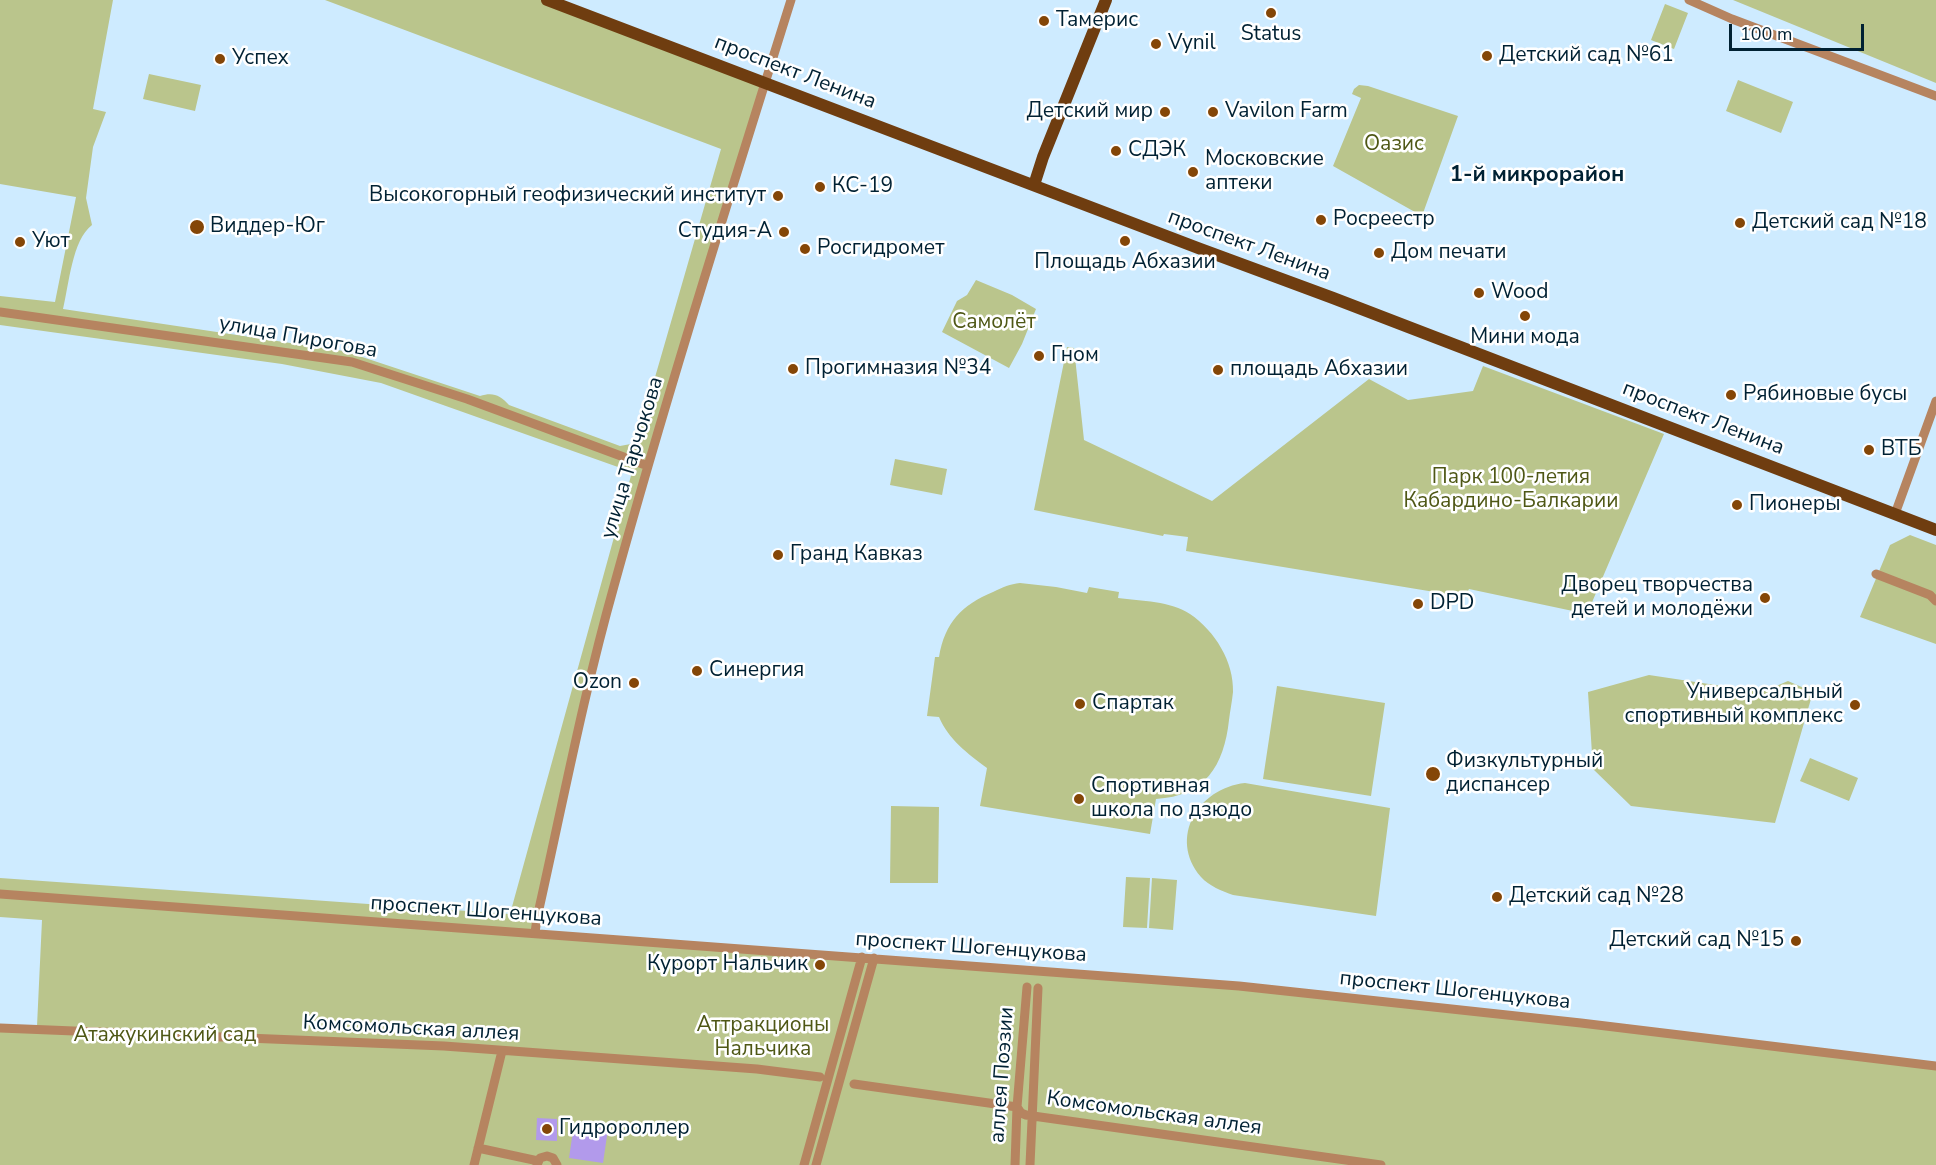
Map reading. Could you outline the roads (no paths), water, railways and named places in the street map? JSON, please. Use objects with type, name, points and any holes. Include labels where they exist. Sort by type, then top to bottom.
[{"type":"main road","name":"проспект Ленина","points":[[548,0],[1936,530]]},
{"type":"main road","points":[[1034,185],[1106,0]]},
{"type":"street","name":"улица Тарчокова","points":[[535,933],[596,655],[613,588],[648,466],[791,0]]},
{"type":"street","points":[[1689,0],[1740,22],[1936,96]]},
{"type":"street","name":"улица Пирогова","points":[[0,312],[352,362],[467,399],[648,466]]},
{"type":"street","points":[[1895,514],[1936,401]]},
{"type":"street","points":[[1876,574],[1930,595],[1936,601]]},
{"type":"street","name":"проспект Шогенцукова","points":[[0,894],[1228,985],[1581,1023],[1936,1066]]},
{"type":"street","points":[[804,1165],[862,957]]},
{"type":"street","points":[[816,1165],[874,958]]},
{"type":"street","name":"аллея Поэзии","points":[[1015,1165],[1017,1107],[1027,987]]},
{"type":"street","name":"аллея Поэзии","points":[[1030,1165],[1038,988]]},
{"type":"street","name":"Комсомольская аллея","points":[[0,1028],[432,1046],[757,1069],[820,1077]]},
{"type":"street","points":[[474,1165],[502,1051]]},
{"type":"street","name":"Комсомольская аллея","points":[[854,1084],[1017,1107],[1021,1113],[1033,1115],[1381,1165]]},
{"type":"street","points":[[478,1148],[537,1163],[543,1156],[550,1156],[557,1165]]},
{"type":"place","name":"Status","points":[[1271,13]]},
{"type":"place","name":"Тамерис","points":[[1044,21]]},
{"type":"place","name":"Vynil","points":[[1156,44]]},
{"type":"place","name":"Детский сад №61","points":[[1487,56]]},
{"type":"place","name":"Успех","points":[[220,59]]},
{"type":"place","name":"Детский мир","points":[[1165,112]]},
{"type":"place","name":"Vavilon Farm","points":[[1213,112]]},
{"type":"place","name":"СДЭК","points":[[1116,151]]},
{"type":"place","name":"Московские аптеки","points":[[1193,172]]},
{"type":"place","name":"КС-19","points":[[820,187]]},
{"type":"place","name":"Высокогорный геофизический институт","points":[[778,196]]},
{"type":"place","name":"Росреестр","points":[[1321,220]]},
{"type":"place","name":"Детский сад №18","points":[[1740,223]]},
{"type":"place","name":"Виддер-Юг","points":[[197,227]]},
{"type":"place","name":"Студия-А","points":[[784,232]]},
{"type":"place","name":"Площадь Абхазии","points":[[1125,241]]},
{"type":"place","name":"Уют","points":[[20,242]]},
{"type":"place","name":"Росгидромет","points":[[805,249]]},
{"type":"place","name":"Дом печати","points":[[1379,253]]},
{"type":"place","name":"Wood","points":[[1479,293]]},
{"type":"place","name":"Мини мода","points":[[1525,316]]},
{"type":"place","name":"Гном","points":[[1039,356]]},
{"type":"place","name":"Прогимназия №34","points":[[793,369]]},
{"type":"place","name":"площадь Абхазии","points":[[1218,370]]},
{"type":"place","name":"Рябиновые бусы","points":[[1731,395]]},
{"type":"place","name":"ВТБ","points":[[1869,450]]},
{"type":"place","name":"Пионеры","points":[[1737,505]]},
{"type":"place","name":"Гранд Кавказ","points":[[778,555]]},
{"type":"place","name":"Дворец творчества детей и молодёжи","points":[[1765,598]]},
{"type":"place","name":"DPD","points":[[1418,604]]},
{"type":"place","name":"Синергия","points":[[697,671]]},
{"type":"place","name":"Ozon","points":[[634,683]]},
{"type":"place","name":"Спартак","points":[[1080,704]]},
{"type":"place","name":"Универсальный спортивный комплекс","points":[[1855,705]]},
{"type":"place","name":"Физкультурный диспансер","points":[[1433,774]]},
{"type":"place","name":"Спортивная школа по дзюдо","points":[[1079,799]]},
{"type":"place","name":"Детский сад №28","points":[[1497,897]]},
{"type":"place","name":"Детский сад №15","points":[[1796,941]]},
{"type":"place","name":"Курорт Нальчик","points":[[820,965]]},
{"type":"place","name":"Гидророллер","points":[[547,1129]]},
{"type":"district","name":"1-й микрорайон","points":[[1537,176]]},
{"type":"park label","name":"Оазис","points":[[1394,145]]},
{"type":"park label","name":"Самолёт","points":[[994,323]]},
{"type":"park label","name":"Парк 100-летия Кабардино-Балкарии","points":[[1511,490]]},
{"type":"park label","name":"Атажукинский сад","points":[[165,1036]]},
{"type":"park label","name":"Аттракционы Нальчика","points":[[763,1038]]}]
